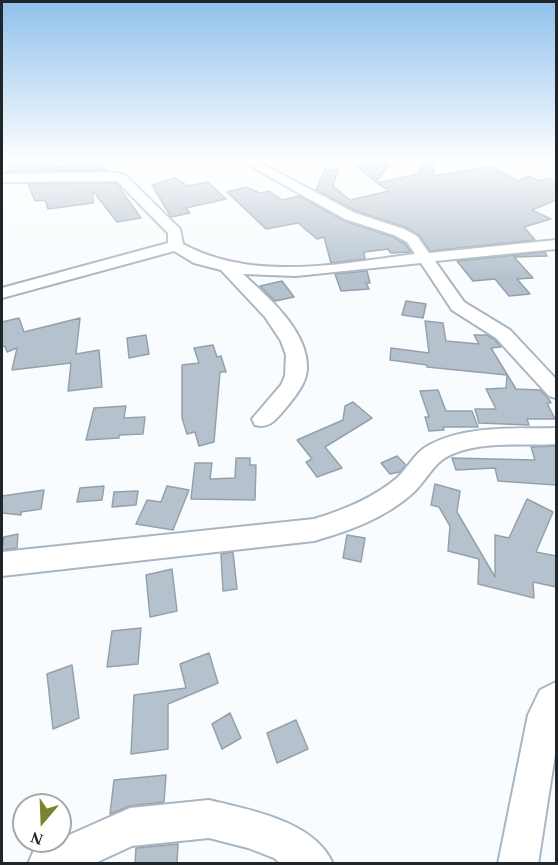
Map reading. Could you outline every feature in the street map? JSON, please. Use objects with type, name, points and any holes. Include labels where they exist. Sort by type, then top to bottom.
[{"type":"street","points":[[141,198],[175,232],[176,246],[189,256],[227,267],[313,271],[556,244]]},
{"type":"street","points":[[317,198],[350,216],[407,235],[427,258],[459,306],[503,334],[556,391]]},
{"type":"street","points":[[2,293],[176,246]]},
{"type":"street","points":[[227,267],[264,303],[283,327],[295,354],[297,370],[290,387],[263,419]]},
{"type":"street","points":[[2,564],[301,533],[328,528],[353,517],[402,488],[433,453],[452,444],[556,436]]},
{"type":"street","points":[[518,864],[545,715],[556,698]]},
{"type":"street","points":[[48,864],[130,827],[209,819],[248,829],[286,843],[313,864]]},
{"type":"building","points":[[34,198],[93,198],[93,203],[48,209],[45,200],[35,201]]},
{"type":"building","points":[[99,198],[127,198],[141,218],[117,222]]},
{"type":"building","points":[[160,198],[226,199],[186,208],[190,213],[171,217]]},
{"type":"building","points":[[234,198],[303,198],[344,221],[393,237],[405,244],[411,252],[391,253],[388,249],[364,252],[365,259],[331,263],[324,237],[317,239],[298,223],[266,229]]},
{"type":"building","points":[[332,198],[556,198],[532,210],[551,219],[524,227],[535,240],[430,251],[419,235],[405,227],[356,211]]},
{"type":"building","points":[[545,252],[547,256],[514,257],[533,278],[517,279],[530,294],[509,296],[495,279],[473,281],[457,261]]},
{"type":"building","points":[[367,271],[370,283],[366,283],[369,289],[341,291],[335,274]]},
{"type":"building","points":[[282,281],[294,297],[275,301],[260,286]]},
{"type":"building","points":[[406,301],[426,304],[423,318],[402,315]]},
{"type":"building","points":[[19,318],[24,332],[80,318],[76,354],[99,350],[102,387],[68,391],[71,363],[12,370],[17,348],[7,352],[5,346],[2,347],[2,322]]},
{"type":"building","points":[[425,321],[443,323],[446,341],[479,344],[474,335],[487,335],[495,340],[501,347],[491,348],[516,389],[540,390],[551,403],[547,403],[555,419],[527,419],[529,425],[479,423],[475,409],[496,409],[486,389],[506,388],[507,375],[427,367],[427,365],[390,360],[391,348],[429,353]]},
{"type":"building","points":[[146,335],[149,354],[129,358],[127,338]]},
{"type":"building","points":[[213,345],[217,357],[221,356],[226,372],[220,372],[214,442],[199,446],[195,432],[187,434],[182,418],[182,365],[199,363],[194,348]]},
{"type":"building","points":[[438,390],[446,411],[472,411],[478,427],[443,427],[444,430],[429,431],[425,417],[429,417],[420,391]]},
{"type":"building","points":[[353,402],[372,418],[325,447],[342,468],[317,477],[306,462],[312,459],[297,440],[343,420],[345,406]]},
{"type":"building","points":[[126,406],[124,418],[145,417],[143,434],[86,440],[94,408]]},
{"type":"building","points":[[556,446],[556,485],[498,481],[495,468],[456,470],[452,458],[535,460],[531,447]]},
{"type":"building","points":[[397,456],[406,465],[400,472],[390,474],[381,463]]},
{"type":"building","points":[[236,458],[250,458],[250,465],[256,465],[255,500],[191,499],[195,463],[212,463],[210,479],[235,478]]},
{"type":"building","points":[[435,484],[460,491],[457,512],[495,577],[495,535],[509,538],[527,499],[553,512],[536,552],[556,556],[556,587],[533,582],[534,598],[478,584],[479,559],[448,551],[450,526],[439,507],[431,505]]},
{"type":"building","points":[[104,486],[102,500],[77,502],[80,488]]},
{"type":"building","points":[[167,486],[189,490],[173,530],[136,524],[147,500],[161,502]]},
{"type":"building","points":[[44,490],[41,509],[21,512],[21,515],[2,513],[2,496]]},
{"type":"building","points":[[138,491],[136,505],[112,507],[114,492]]},
{"type":"building","points":[[18,534],[17,548],[2,550],[4,537]]},
{"type":"building","points":[[347,535],[365,538],[361,562],[343,558]]},
{"type":"building","points":[[233,552],[237,589],[223,591],[221,554]]},
{"type":"building","points":[[172,569],[177,611],[150,617],[146,575]]},
{"type":"building","points":[[141,628],[138,664],[107,667],[112,631]]},
{"type":"building","points":[[209,653],[218,683],[168,704],[168,749],[131,754],[134,695],[186,688],[180,664]]},
{"type":"building","points":[[72,665],[79,718],[53,729],[47,674]]},
{"type":"building","points":[[230,713],[241,738],[222,749],[212,724]]},
{"type":"building","points":[[296,720],[308,749],[277,763],[267,733]]},
{"type":"building","points":[[166,775],[164,802],[130,806],[110,814],[114,780]]},
{"type":"building","points":[[178,844],[177,864],[135,864],[136,848]]}]
